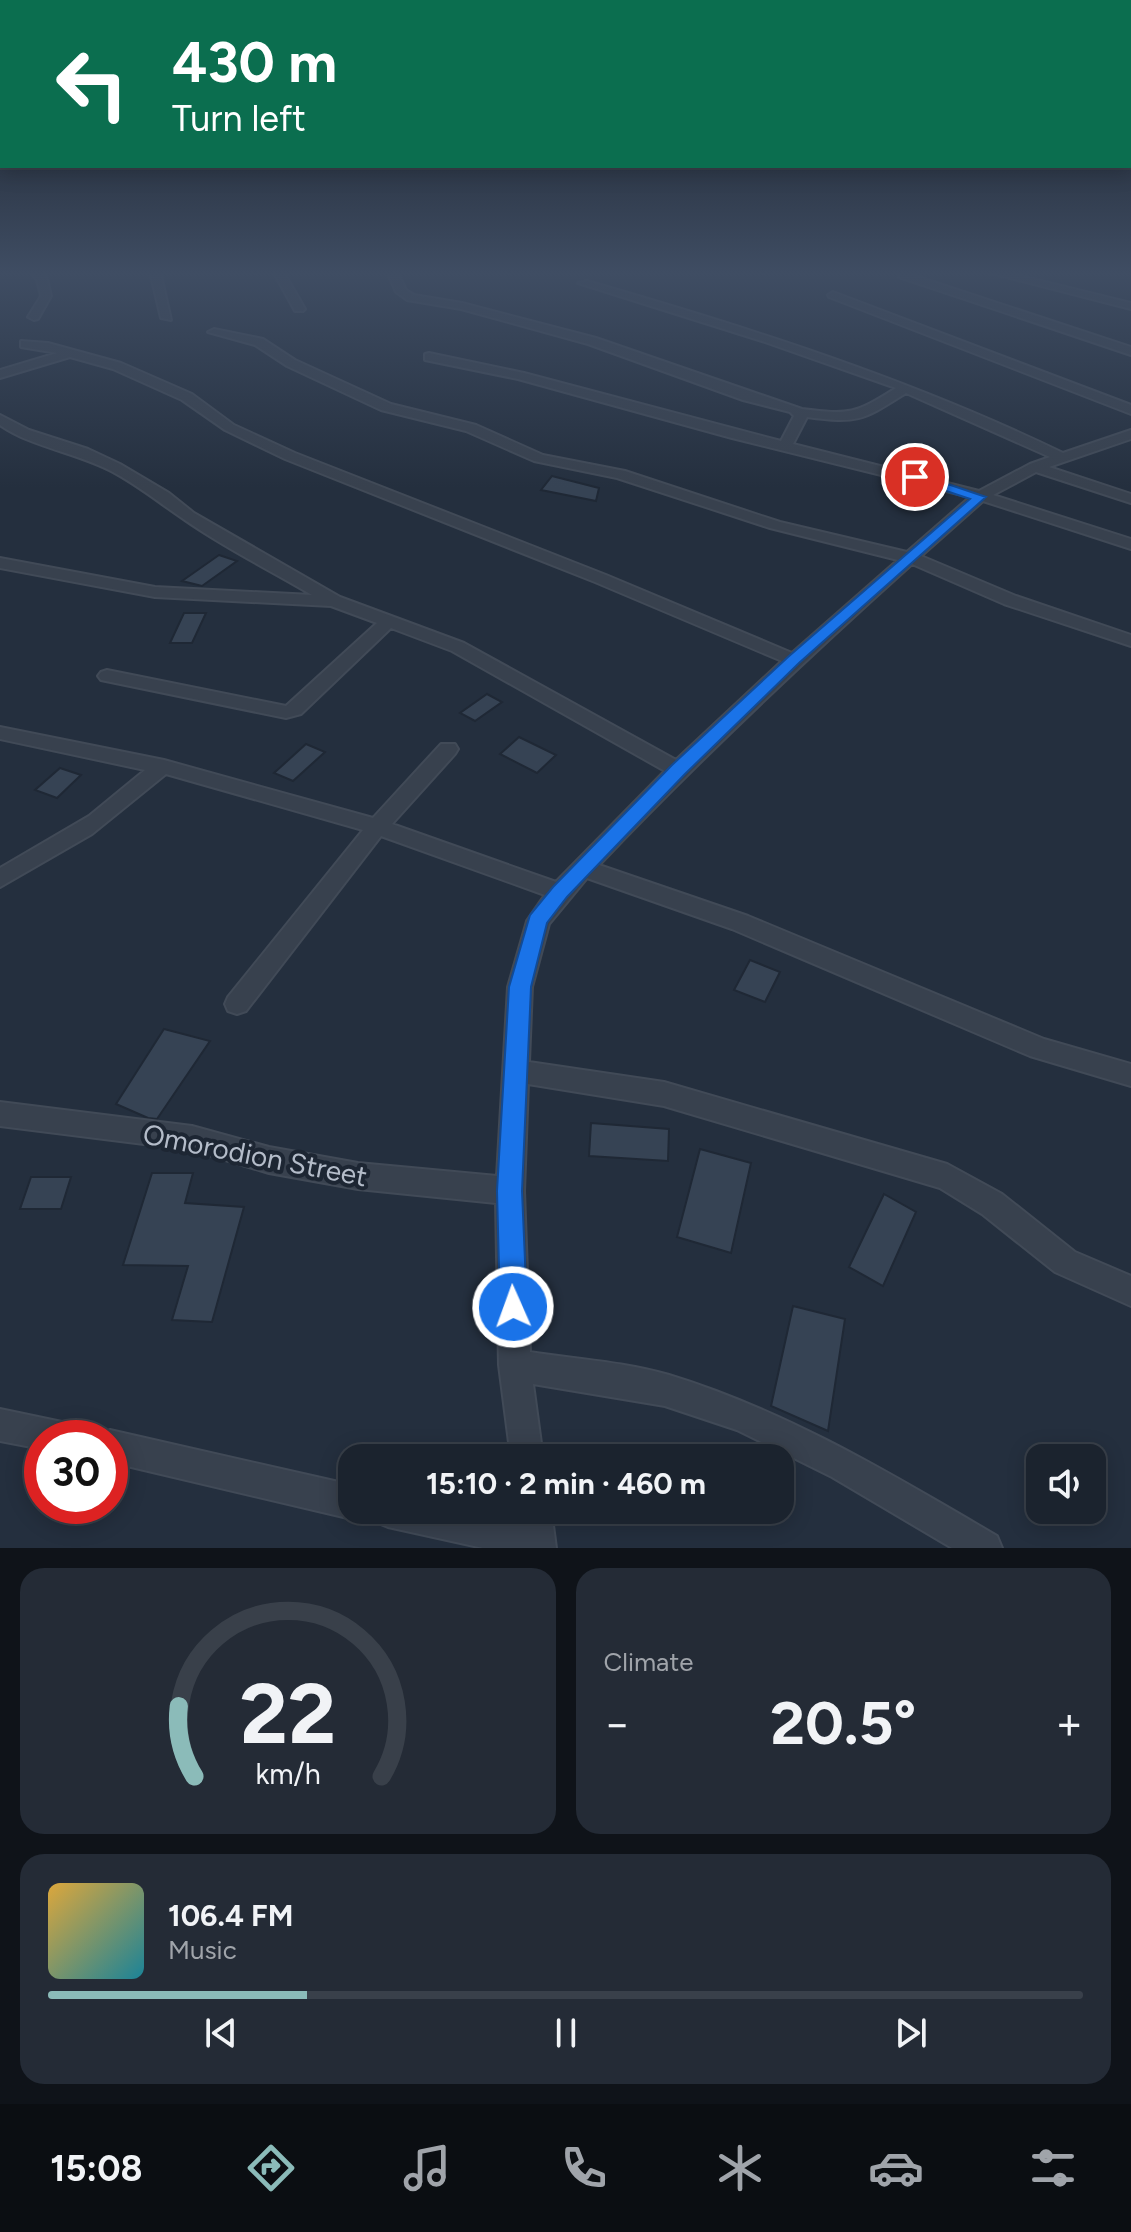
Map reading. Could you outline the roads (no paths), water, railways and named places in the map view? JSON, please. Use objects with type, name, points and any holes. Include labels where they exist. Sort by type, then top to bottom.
[{"type":"street","points":[[261,343],[291,363],[386,407],[471,428],[539,458],[620,474],[775,525],[911,558],[1010,600],[1131,641]]},
{"type":"street","points":[[598,343],[798,412],[836,417],[862,415],[905,388]]},
{"type":"street","points":[[781,343],[989,421],[1061,457]]},
{"type":"street","points":[[958,343],[1131,410]]},
{"type":"street","points":[[1108,343],[1131,351]]},
{"type":"street","points":[[25,344],[117,366],[187,397],[195,406],[258,441],[591,573],[794,660]]},
{"type":"street","points":[[0,374],[67,354]]},
{"type":"street","points":[[429,357],[520,376],[943,484],[1131,544]]},
{"type":"street","points":[[786,445],[801,416],[798,412]]},
{"type":"street","points":[[4,427],[91,455],[170,498],[189,516],[334,601],[458,647],[678,770]]},
{"type":"street","points":[[525,1444],[515,1365],[510,1191],[520,987],[538,921],[560,892],[678,770],[794,660],[979,497],[1035,467],[1131,434]]},
{"type":"street","points":[[1035,467],[1131,499]]},
{"type":"street","points":[[0,563],[155,592],[334,601]]},
{"type":"street","points":[[107,676],[286,712],[294,710],[389,621]]},
{"type":"street","points":[[0,733],[164,767],[377,827],[560,892]]},
{"type":"street","points":[[237,1004],[377,827],[448,749]]},
{"type":"street","points":[[0,879],[69,840],[108,813],[150,774],[164,767]]},
{"type":"street","points":[[585,869],[665,891],[731,916],[978,1024],[1100,1069],[1131,1075]]},
{"type":"street","points":[[516,1071],[664,1094],[947,1177],[992,1204],[1065,1262],[1131,1291]]},
{"type":"street","name":"Omorodion Street","points":[[0,1114],[192,1138],[269,1160],[358,1176],[510,1191]]},
{"type":"street","points":[[515,1365],[665,1390],[743,1416],[831,1458],[985,1548]]},
{"type":"street","points":[[0,1425],[24,1430]]},
{"type":"street","points":[[128,1450],[338,1499]]},
{"type":"street","points":[[475,1524],[537,1534]]}]
